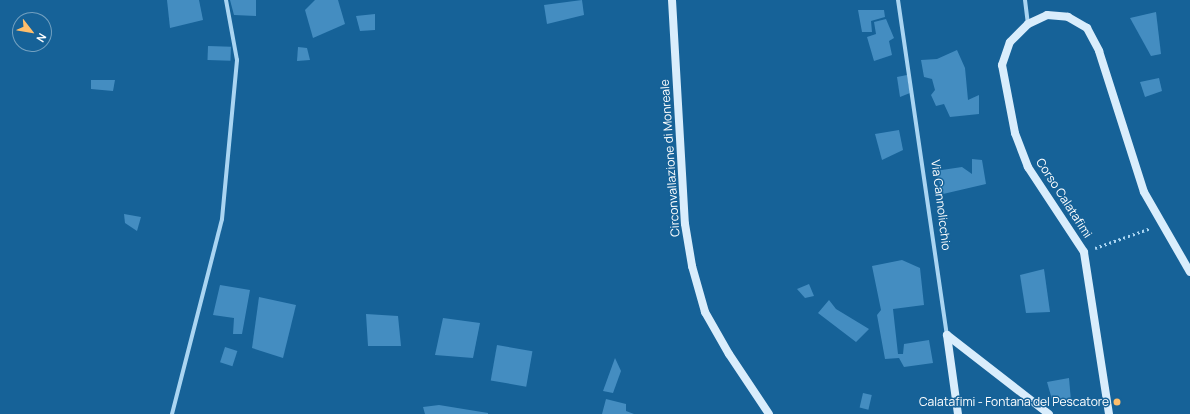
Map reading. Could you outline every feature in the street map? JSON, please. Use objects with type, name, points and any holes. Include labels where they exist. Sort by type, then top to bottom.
[{"type":"street","points":[[172,414],[222,219],[237,60],[226,0]]},
{"type":"street","name":"Circonvallazione di Monreale","points":[[672,0],[685,224],[692,266],[706,312],[728,354],[769,414]]},
{"type":"street","name":"Via Cannolicchio","points":[[898,0],[958,414]]},
{"type":"street","points":[[1025,0],[1028,24]]},
{"type":"street","name":"Corso Calatafimi","points":[[1109,414],[1084,252],[1028,167],[1015,132],[1002,65],[1010,42],[1028,24],[1047,16],[1068,17],[1088,28],[1099,51],[1144,192],[1190,272]]},
{"type":"street","points":[[947,335],[1049,414]]},
{"type":"path","points":[[1084,252],[1162,224]]},
{"type":"building","points":[[167,0],[199,0],[203,20],[170,28]]},
{"type":"building","points":[[230,0],[256,0],[256,16],[234,15]]},
{"type":"building","points":[[315,0],[338,0],[345,24],[313,38],[305,10]]},
{"type":"building","points":[[582,0],[584,15],[547,24],[544,5]]},
{"type":"building","points":[[858,10],[884,10],[885,17],[871,21],[872,32],[862,32]]},
{"type":"building","points":[[1156,12],[1161,54],[1151,56],[1130,18]]},
{"type":"building","points":[[375,14],[375,30],[360,31],[356,16]]},
{"type":"building","points":[[886,19],[894,38],[889,41],[892,55],[874,61],[867,37],[876,34],[874,22]]},
{"type":"building","points":[[208,46],[231,47],[230,61],[208,60]]},
{"type":"building","points":[[298,47],[307,48],[310,60],[297,61]]},
{"type":"building","points":[[957,50],[965,68],[968,100],[979,95],[979,114],[950,117],[944,104],[936,106],[931,95],[935,90],[932,79],[924,77],[921,60],[937,59]]},
{"type":"building","points":[[907,75],[910,93],[900,97],[897,77]]},
{"type":"building","points":[[1159,78],[1162,91],[1145,97],[1140,82]]},
{"type":"building","points":[[91,80],[115,80],[113,91],[91,89]]},
{"type":"building","points":[[899,130],[903,150],[882,160],[875,134]]},
{"type":"building","points":[[972,159],[982,160],[986,184],[943,194],[935,171],[962,167],[972,174]]},
{"type":"building","points":[[124,214],[141,217],[137,231],[125,223]]},
{"type":"building","points":[[902,260],[920,268],[924,305],[893,309],[898,354],[903,354],[904,344],[929,340],[933,363],[904,367],[899,358],[885,359],[877,315],[881,310],[872,266]]},
{"type":"building","points":[[1044,269],[1050,312],[1026,313],[1020,275]]},
{"type":"building","points":[[809,284],[814,296],[805,298],[797,289]]},
{"type":"building","points":[[220,285],[250,290],[242,334],[233,334],[234,318],[213,315]]},
{"type":"building","points":[[259,297],[296,305],[283,358],[252,348]]},
{"type":"building","points":[[829,300],[836,309],[869,329],[856,342],[818,313]]},
{"type":"building","points":[[366,314],[398,316],[401,346],[368,346]]},
{"type":"building","points":[[443,318],[480,323],[473,358],[435,355]]},
{"type":"building","points":[[497,345],[532,351],[526,387],[491,380]]},
{"type":"building","points":[[225,347],[237,351],[232,366],[220,362]]},
{"type":"building","points":[[615,358],[621,371],[613,393],[603,391]]},
{"type":"building","points":[[1069,378],[1071,401],[1053,403],[1047,382]]},
{"type":"building","points":[[863,393],[872,395],[868,410],[860,408]]},
{"type":"building","points":[[606,399],[626,404],[626,411],[634,414],[602,414]]},
{"type":"building","points":[[439,405],[488,414],[425,414],[423,407]]},
{"type":"place","name":"Calatafimi - Fontana del Pescatore","points":[[1117,402]]}]
